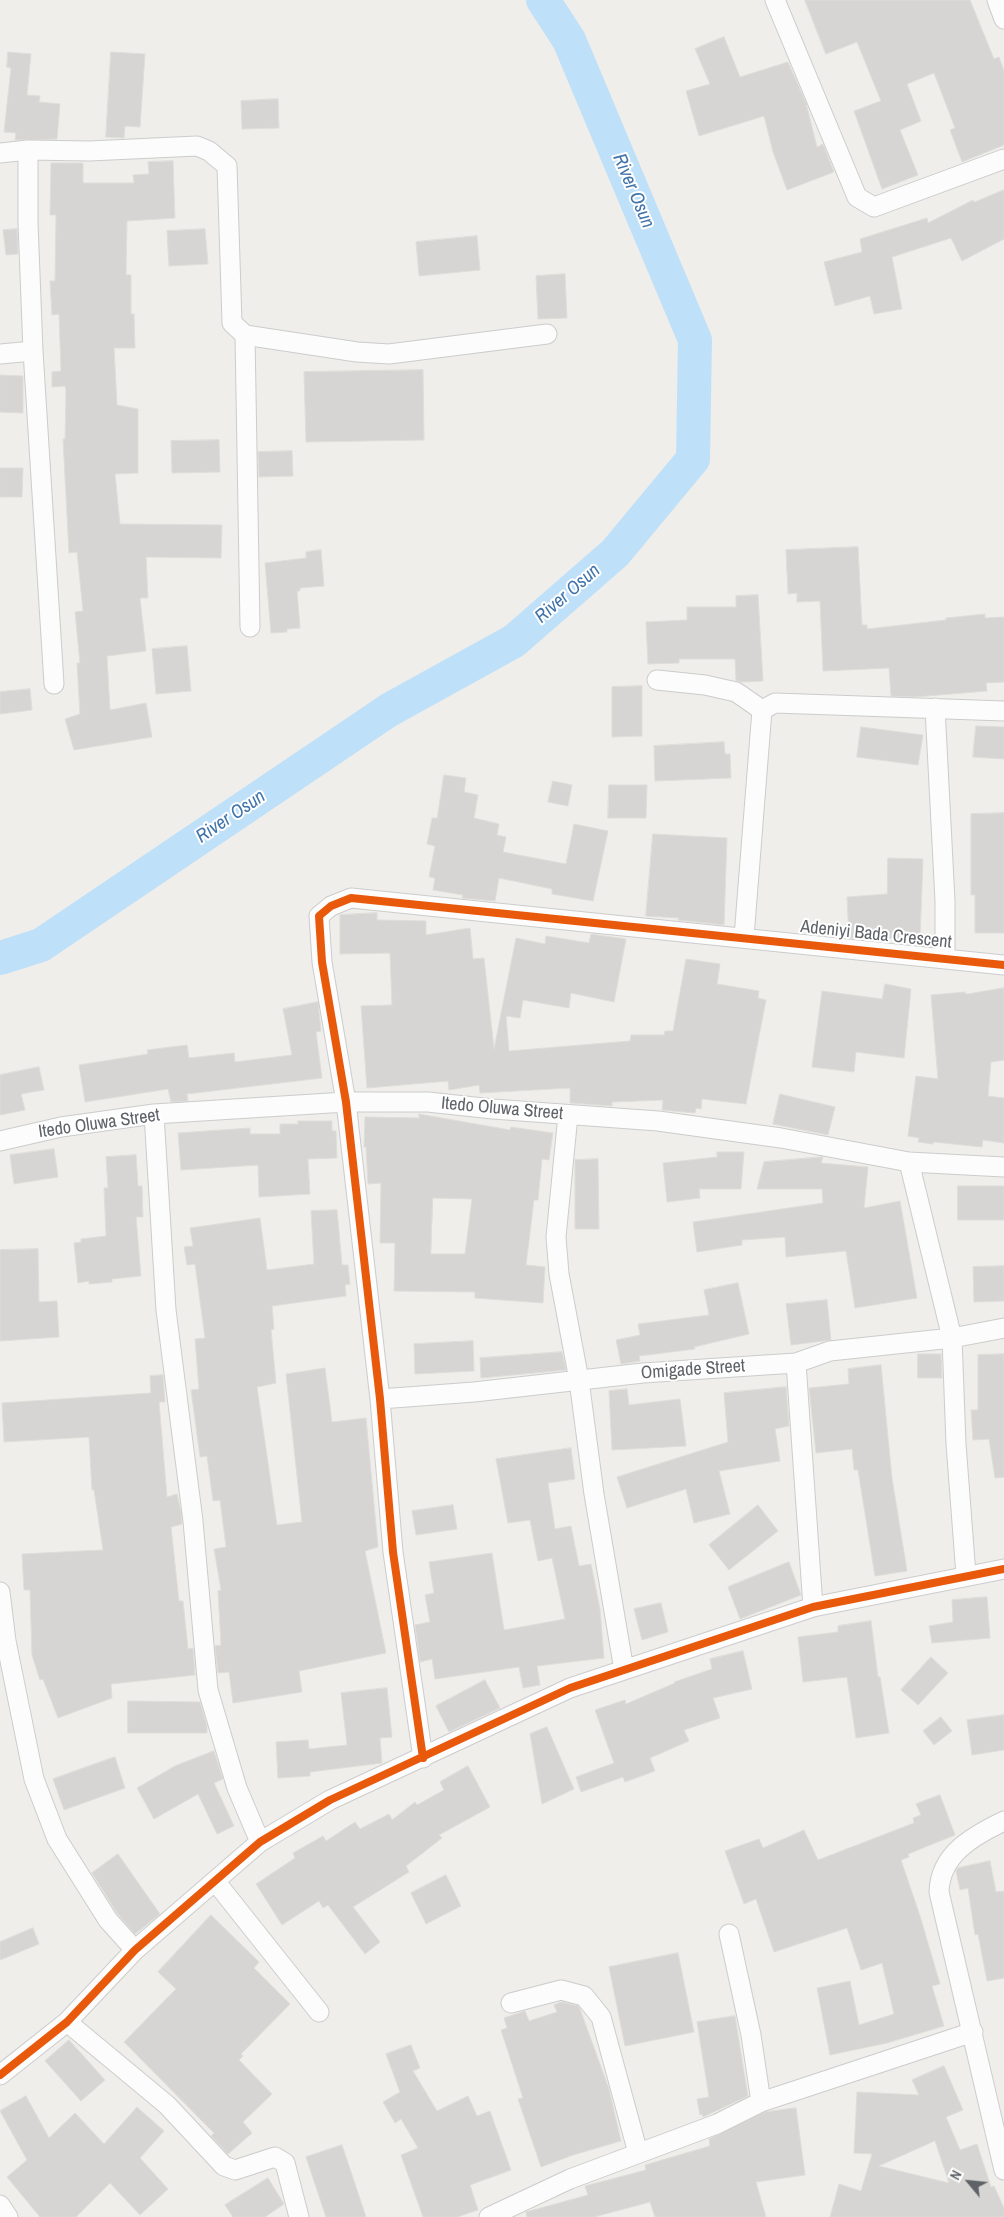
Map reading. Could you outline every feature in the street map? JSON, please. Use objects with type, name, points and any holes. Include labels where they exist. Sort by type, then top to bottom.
[{"type":"street","points":[[775,0],[857,197],[874,207],[1004,159]]},
{"type":"street","points":[[996,0],[1004,19]]},
{"type":"street","points":[[0,153],[28,150],[88,151],[198,146],[218,157],[227,166],[232,323],[244,335],[357,352],[389,354],[547,334]]},
{"type":"street","points":[[28,150],[27,215],[33,351],[54,684]]},
{"type":"street","points":[[244,335],[250,627]]},
{"type":"street","points":[[0,354],[33,351]]},
{"type":"street","points":[[657,680],[705,685],[736,692],[762,710]]},
{"type":"street","points":[[762,710],[775,703],[1004,711]]},
{"type":"street","points":[[935,708],[945,901],[945,958]]},
{"type":"street","points":[[744,937],[762,710]]},
{"type":"street","name":"Adeniyi Bada Crescent","points":[[346,1102],[319,933],[318,916],[331,906],[351,898],[1004,965]]},
{"type":"street","points":[[346,1102],[380,1399],[393,1552],[423,1758]]},
{"type":"street","name":"Itedo Oluwa Street","points":[[0,1141],[61,1127],[154,1114],[346,1102],[428,1102],[658,1121],[781,1138],[909,1162],[1004,1167]]},
{"type":"street","points":[[154,1114],[166,1310],[193,1521],[208,1690],[237,1788],[260,1842]]},
{"type":"street","points":[[568,1115],[556,1237],[559,1274],[579,1380],[594,1494],[624,1670]]},
{"type":"street","points":[[909,1162],[952,1338],[956,1444],[966,1575]]},
{"type":"street","name":"Omigade Street","points":[[380,1399],[474,1392],[579,1380],[796,1363],[830,1351],[952,1338],[1004,1328]]},
{"type":"street","points":[[796,1363],[813,1607]]},
{"type":"street","points":[[0,2075],[67,2022],[135,1950],[260,1842],[330,1800],[570,1688],[813,1607],[966,1575],[1004,1569]]},
{"type":"street","points":[[0,1592],[3,1642],[34,1779],[57,1839],[108,1920],[135,1950]]},
{"type":"street","points":[[1004,1821],[985,1830],[957,1849],[945,1865],[940,1877],[939,1892],[1004,2170]]},
{"type":"street","points":[[215,1881],[319,2012]]},
{"type":"street","points":[[729,1934],[751,2035],[761,2102]]},
{"type":"street","points":[[511,2003],[561,1990],[584,1996],[601,2017],[638,2153]]},
{"type":"street","points":[[67,2022],[167,2105],[224,2166],[235,2170],[275,2157],[280,2158],[285,2163],[298,2217]]},
{"type":"street","points":[[489,2217],[570,2179],[718,2124],[761,2102],[972,2032]]},
{"type":"street","points":[[0,2205],[8,2217]]},
{"type":"building","points":[[805,0],[970,0],[994,59],[999,57],[1004,71],[1004,145],[962,162],[950,130],[955,128],[934,73],[907,84],[921,121],[900,130],[918,175],[882,189],[854,111],[881,101],[857,42],[826,54]]},
{"type":"building","points":[[724,37],[740,77],[788,62],[806,103],[817,147],[823,144],[834,172],[787,190],[773,152],[764,116],[699,136],[686,91],[710,84],[695,49]]},
{"type":"building","points":[[8,52],[31,54],[27,95],[40,96],[39,102],[60,104],[57,139],[15,140],[16,133],[4,132],[11,68],[7,67]]},
{"type":"building","points":[[111,52],[145,54],[140,127],[125,126],[124,138],[106,137]]},
{"type":"building","points":[[278,99],[279,128],[242,129],[241,101]]},
{"type":"building","points":[[173,161],[175,218],[127,221],[126,275],[131,275],[131,314],[134,314],[135,348],[114,348],[117,405],[138,409],[138,473],[115,474],[120,524],[222,525],[221,558],[146,557],[148,598],[140,598],[146,651],[107,656],[110,710],[146,703],[152,737],[74,750],[65,719],[80,714],[77,663],[80,663],[75,612],[83,611],[77,552],[69,553],[63,439],[65,439],[66,391],[65,386],[52,387],[52,372],[61,371],[59,314],[52,315],[50,281],[55,281],[56,215],[50,215],[51,163],[83,163],[83,183],[134,183],[133,175],[149,174],[148,162]]},
{"type":"building","points":[[1004,190],[1004,239],[962,261],[951,238],[892,257],[902,309],[874,314],[870,296],[835,306],[824,262],[862,252],[860,239],[927,218],[928,223],[973,200],[974,202]]},
{"type":"building","points":[[17,229],[18,254],[6,255],[3,230]]},
{"type":"building","points":[[205,229],[208,264],[169,266],[167,231]]},
{"type":"building","points":[[477,236],[480,270],[419,276],[416,242]]},
{"type":"building","points":[[565,274],[567,318],[538,319],[536,276]]},
{"type":"building","points":[[423,370],[424,440],[306,442],[304,372]]},
{"type":"building","points":[[0,375],[23,376],[23,413],[0,412]]},
{"type":"building","points":[[219,440],[220,472],[172,473],[171,441]]},
{"type":"building","points":[[292,451],[293,476],[259,477],[258,452]]},
{"type":"building","points":[[0,468],[23,468],[22,497],[0,497]]},
{"type":"building","points":[[858,547],[862,625],[867,625],[867,629],[985,614],[985,618],[1004,617],[1004,682],[986,683],[987,691],[915,697],[891,696],[889,668],[823,671],[820,601],[797,602],[797,593],[788,594],[786,550]]},
{"type":"building","points":[[321,550],[324,586],[300,588],[300,591],[297,591],[300,628],[287,629],[287,632],[271,633],[265,563],[306,558],[306,552]]},
{"type":"building","points":[[758,595],[763,681],[736,681],[735,659],[679,659],[679,663],[648,664],[646,622],[687,620],[687,607],[736,607],[736,596]]},
{"type":"building","points":[[187,646],[191,691],[156,694],[152,649]]},
{"type":"building","points":[[642,686],[642,736],[612,737],[612,687]]},
{"type":"building","points":[[30,689],[32,710],[0,714],[0,692]]},
{"type":"building","points":[[976,726],[1004,727],[1004,759],[973,757]]},
{"type":"building","points":[[861,727],[923,735],[918,765],[857,757]]},
{"type":"building","points":[[724,742],[725,754],[730,754],[731,778],[655,781],[654,746]]},
{"type":"building","points":[[444,775],[466,778],[464,792],[478,795],[474,818],[499,824],[497,835],[506,837],[503,852],[566,864],[574,824],[608,831],[593,901],[552,894],[552,889],[499,878],[495,901],[462,898],[463,895],[433,890],[435,878],[429,877],[435,846],[427,844],[432,818],[437,818]]},
{"type":"building","points":[[553,781],[572,785],[568,806],[548,802]]},
{"type":"building","points":[[609,785],[647,785],[646,818],[608,818]]},
{"type":"building","points":[[1004,813],[1004,933],[975,933],[975,895],[971,895],[971,814]]},
{"type":"building","points":[[653,834],[727,838],[724,925],[678,920],[679,918],[646,916]]},
{"type":"building","points":[[888,858],[923,859],[920,939],[849,938],[847,897],[887,894]]},
{"type":"building","points":[[377,913],[377,920],[426,921],[426,935],[470,928],[473,959],[484,958],[494,1049],[516,938],[545,944],[546,936],[589,943],[591,934],[626,939],[614,1002],[571,993],[569,1008],[523,1000],[520,1018],[506,1016],[509,1051],[630,1041],[631,1035],[664,1035],[665,1031],[673,1031],[686,959],[720,964],[717,984],[759,991],[758,998],[766,1000],[746,1104],[702,1099],[701,1109],[696,1108],[695,1113],[662,1110],[663,1100],[612,1102],[612,1106],[570,1103],[570,1088],[480,1093],[479,1085],[449,1090],[448,1081],[367,1088],[361,1006],[392,1005],[390,953],[340,954],[340,915]]},
{"type":"building","points":[[885,984],[911,989],[904,1058],[856,1052],[854,1072],[812,1067],[822,991],[882,999]]},
{"type":"building","points":[[1004,988],[1004,1060],[991,1062],[988,1096],[1004,1098],[1004,1143],[983,1140],[982,1147],[934,1142],[933,1144],[918,1142],[919,1138],[908,1136],[916,1076],[938,1079],[931,995],[965,992],[966,994]]},
{"type":"building","points":[[318,1002],[321,1031],[316,1032],[322,1078],[187,1094],[188,1101],[171,1102],[168,1089],[85,1102],[79,1065],[148,1054],[147,1050],[187,1045],[189,1058],[234,1053],[235,1062],[292,1055],[283,1009]]},
{"type":"building","points":[[39,1067],[44,1090],[21,1094],[25,1110],[0,1115],[0,1075]]},
{"type":"building","points":[[780,1094],[835,1107],[828,1135],[773,1124]]},
{"type":"building","points":[[419,1114],[510,1130],[511,1127],[553,1133],[549,1160],[542,1159],[538,1200],[534,1200],[526,1265],[545,1267],[543,1303],[475,1298],[475,1292],[394,1291],[395,1243],[380,1243],[381,1183],[368,1184],[366,1147],[364,1147],[365,1117],[419,1118]],"holes":[[[433,1198],[472,1199],[465,1254],[431,1254]]]},
{"type":"building","points":[[298,1121],[332,1121],[332,1131],[336,1131],[337,1158],[308,1159],[310,1194],[259,1197],[258,1165],[181,1170],[178,1133],[250,1128],[250,1134],[280,1134],[280,1124],[298,1124]]},
{"type":"building","points":[[54,1149],[58,1177],[14,1184],[10,1155]]},
{"type":"building","points":[[717,1152],[744,1152],[741,1189],[699,1189],[700,1198],[667,1202],[663,1163],[717,1157]]},
{"type":"building","points":[[136,1155],[138,1186],[142,1186],[143,1217],[136,1217],[141,1276],[112,1279],[112,1282],[89,1284],[89,1281],[78,1283],[74,1243],[81,1242],[81,1239],[106,1236],[104,1188],[108,1188],[106,1157]]},
{"type":"building","points":[[823,1157],[821,1163],[868,1167],[864,1208],[900,1201],[917,1298],[855,1308],[846,1251],[786,1257],[785,1237],[742,1240],[742,1245],[697,1252],[693,1222],[823,1203],[822,1189],[757,1189],[764,1162]]},
{"type":"building","points":[[598,1159],[599,1229],[575,1229],[575,1160]]},
{"type":"building","points":[[958,1186],[1004,1186],[1004,1220],[958,1220]]},
{"type":"building","points":[[337,1210],[342,1265],[348,1265],[350,1284],[345,1285],[346,1296],[272,1306],[274,1329],[271,1330],[276,1383],[257,1387],[277,1525],[302,1522],[286,1374],[325,1368],[332,1422],[366,1418],[378,1547],[365,1551],[386,1653],[299,1671],[302,1692],[233,1703],[229,1672],[218,1673],[215,1646],[221,1645],[218,1591],[221,1590],[214,1549],[226,1547],[220,1500],[213,1501],[207,1456],[200,1457],[191,1390],[199,1389],[195,1339],[205,1338],[195,1264],[187,1265],[184,1247],[193,1246],[190,1228],[260,1218],[267,1270],[314,1264],[311,1211]]},
{"type":"building","points":[[38,1249],[39,1302],[57,1301],[59,1337],[0,1341],[0,1250]]},
{"type":"building","points":[[1004,1266],[1004,1301],[974,1302],[973,1267]]},
{"type":"building","points":[[738,1283],[749,1334],[694,1347],[695,1349],[639,1356],[640,1361],[621,1364],[616,1340],[640,1335],[638,1324],[709,1315],[704,1290]]},
{"type":"building","points":[[827,1300],[831,1340],[791,1345],[786,1304]]},
{"type":"building","points":[[473,1341],[474,1371],[415,1374],[414,1344]]},
{"type":"building","points":[[562,1352],[566,1370],[481,1378],[480,1358]]},
{"type":"building","points":[[918,1354],[941,1354],[942,1378],[918,1378]]},
{"type":"building","points":[[1004,1354],[1004,1477],[995,1478],[989,1439],[973,1440],[971,1410],[978,1410],[978,1355]]},
{"type":"building","points":[[881,1365],[892,1478],[907,1571],[875,1576],[858,1470],[854,1470],[852,1449],[816,1453],[809,1388],[849,1384],[848,1369]]},
{"type":"building","points":[[163,1375],[165,1402],[159,1402],[167,1497],[177,1494],[181,1512],[182,1524],[171,1527],[179,1601],[183,1601],[188,1649],[193,1648],[195,1675],[111,1684],[112,1698],[58,1718],[43,1679],[40,1680],[32,1655],[30,1590],[24,1590],[22,1554],[103,1550],[94,1490],[92,1490],[89,1437],[4,1442],[2,1403],[151,1393],[150,1376]]},
{"type":"building","points":[[786,1387],[789,1426],[775,1429],[780,1461],[719,1471],[730,1514],[694,1523],[686,1489],[627,1508],[617,1477],[728,1442],[724,1393]]},
{"type":"building","points":[[627,1389],[629,1405],[680,1399],[686,1446],[612,1450],[609,1391]]},
{"type":"building","points":[[571,1448],[575,1479],[548,1483],[555,1529],[571,1526],[579,1566],[591,1564],[600,1609],[604,1658],[537,1666],[540,1685],[523,1688],[519,1667],[435,1679],[432,1659],[420,1662],[415,1625],[430,1622],[425,1595],[434,1593],[429,1562],[492,1553],[504,1630],[565,1619],[552,1558],[538,1561],[530,1520],[508,1523],[496,1459]]},
{"type":"building","points":[[453,1505],[457,1529],[416,1535],[412,1511]]},
{"type":"building","points":[[758,1505],[778,1531],[729,1570],[709,1545]]},
{"type":"building","points":[[789,1562],[801,1595],[740,1619],[728,1587]]},
{"type":"building","points":[[987,1597],[990,1638],[932,1643],[929,1626],[953,1622],[952,1600]]},
{"type":"building","points":[[661,1603],[668,1632],[642,1640],[634,1609]]},
{"type":"building","points":[[871,1621],[878,1677],[880,1677],[889,1733],[856,1738],[847,1677],[803,1682],[798,1637],[838,1632],[838,1626]]},
{"type":"building","points":[[743,1651],[752,1689],[713,1698],[720,1718],[684,1730],[689,1741],[650,1758],[655,1771],[625,1782],[623,1777],[581,1792],[576,1777],[614,1763],[595,1710],[625,1700],[626,1704],[674,1682],[712,1669],[710,1659]]},
{"type":"building","points":[[931,1657],[948,1673],[918,1705],[901,1690]]},
{"type":"building","points":[[485,1680],[500,1708],[449,1732],[436,1706]]},
{"type":"building","points":[[387,1688],[392,1737],[380,1738],[382,1763],[310,1772],[310,1776],[278,1778],[276,1742],[308,1740],[309,1749],[347,1745],[341,1693]]},
{"type":"building","points":[[128,1701],[200,1702],[207,1726],[207,1733],[128,1733]]},
{"type":"building","points":[[1004,1715],[1004,1750],[972,1755],[967,1720]]},
{"type":"building","points":[[941,1717],[952,1731],[934,1745],[923,1731]]},
{"type":"building","points":[[547,1727],[574,1789],[542,1804],[530,1734]]},
{"type":"building","points":[[214,1751],[223,1779],[214,1783],[234,1826],[217,1834],[198,1794],[154,1819],[137,1788],[175,1766]]},
{"type":"building","points":[[115,1757],[125,1788],[64,1810],[53,1779]]},
{"type":"building","points":[[468,1766],[490,1807],[439,1835],[442,1838],[406,1866],[409,1872],[353,1907],[380,1942],[365,1954],[328,1905],[323,1908],[319,1901],[282,1925],[256,1884],[295,1858],[293,1853],[323,1836],[326,1841],[355,1822],[360,1829],[389,1814],[392,1820],[415,1802],[417,1805],[444,1790],[440,1782]]},
{"type":"building","points":[[940,1795],[955,1835],[908,1854],[909,1857],[901,1860],[940,1984],[932,1986],[944,2026],[887,2043],[830,2055],[817,1988],[850,1981],[859,2025],[894,2014],[882,1963],[861,1970],[847,1928],[774,1952],[756,1899],[744,1904],[725,1851],[759,1839],[763,1848],[804,1830],[818,1860],[914,1823],[913,1818],[921,1815],[916,1804]]},
{"type":"building","points":[[118,1854],[160,1914],[135,1934],[117,1913],[92,1873]]},
{"type":"building","points":[[990,1861],[996,1892],[1004,1891],[1004,1978],[987,1981],[978,1934],[975,1935],[968,1888],[960,1890],[956,1871],[958,1868]]},
{"type":"building","points":[[446,1875],[461,1906],[426,1924],[411,1893]]},
{"type":"building","points":[[211,1915],[259,1962],[254,1968],[290,2004],[241,2054],[243,2056],[239,2060],[272,2094],[243,2122],[252,2133],[228,2154],[211,2136],[214,2133],[124,2042],[176,1989],[158,1972]]},
{"type":"building","points":[[33,1928],[39,1944],[0,1960],[0,1942]]},
{"type":"building","points":[[678,1953],[694,2032],[625,2046],[609,1967]]},
{"type":"building","points":[[562,2002],[578,2006],[580,2009],[609,2089],[621,2141],[573,2155],[541,2167],[518,2099],[523,2098],[501,2030],[507,2028],[504,2018],[525,2011],[529,2021],[557,2012],[554,2005]]},
{"type":"building","points":[[735,2016],[748,2096],[703,2117],[702,2114],[700,2115],[697,2099],[709,2097],[697,2022]]},
{"type":"building","points":[[69,2040],[105,2080],[81,2101],[45,2061]]},
{"type":"building","points":[[411,2045],[420,2068],[413,2071],[437,2111],[468,2096],[477,2116],[490,2111],[511,2170],[470,2185],[478,2210],[457,2217],[423,2217],[401,2155],[418,2148],[401,2119],[395,2123],[383,2102],[400,2092],[386,2054]]},
{"type":"building","points":[[944,2066],[963,2110],[946,2117],[960,2150],[977,2144],[991,2187],[994,2186],[1004,2208],[1004,2217],[830,2217],[839,2184],[861,2191],[872,2154],[854,2153],[857,2092],[919,2095],[912,2080]],"holes":[[[935,2141],[949,2183],[879,2166]]]},
{"type":"building","points":[[26,2096],[49,2138],[75,2113],[104,2144],[137,2107],[164,2131],[140,2158],[168,2189],[140,2215],[110,2183],[76,2217],[40,2217],[7,2177],[27,2160],[0,2111]]},
{"type":"building","points":[[796,2108],[805,2175],[756,2182],[766,2217],[655,2217],[650,2202],[594,2217],[527,2217],[526,2212],[588,2195],[585,2186],[646,2170],[645,2165],[710,2146],[709,2139],[765,2112]]},
{"type":"building","points":[[342,2145],[366,2217],[326,2217],[306,2157]]},
{"type":"building","points":[[268,2178],[284,2204],[265,2217],[233,2217],[225,2205]]},
{"type":"waterway","name":"River Osun","points":[[0,958],[41,945],[389,710],[514,641],[615,553],[693,459],[695,340],[569,40],[543,0]]},
{"type":"cycle path","points":[[423,1758],[393,1552],[380,1399],[346,1102],[322,962],[319,916],[331,906],[351,898],[1004,965]]},
{"type":"cycle path","points":[[0,2075],[67,2022],[135,1950],[260,1842],[330,1800],[570,1688],[813,1607],[1004,1569]]}]
